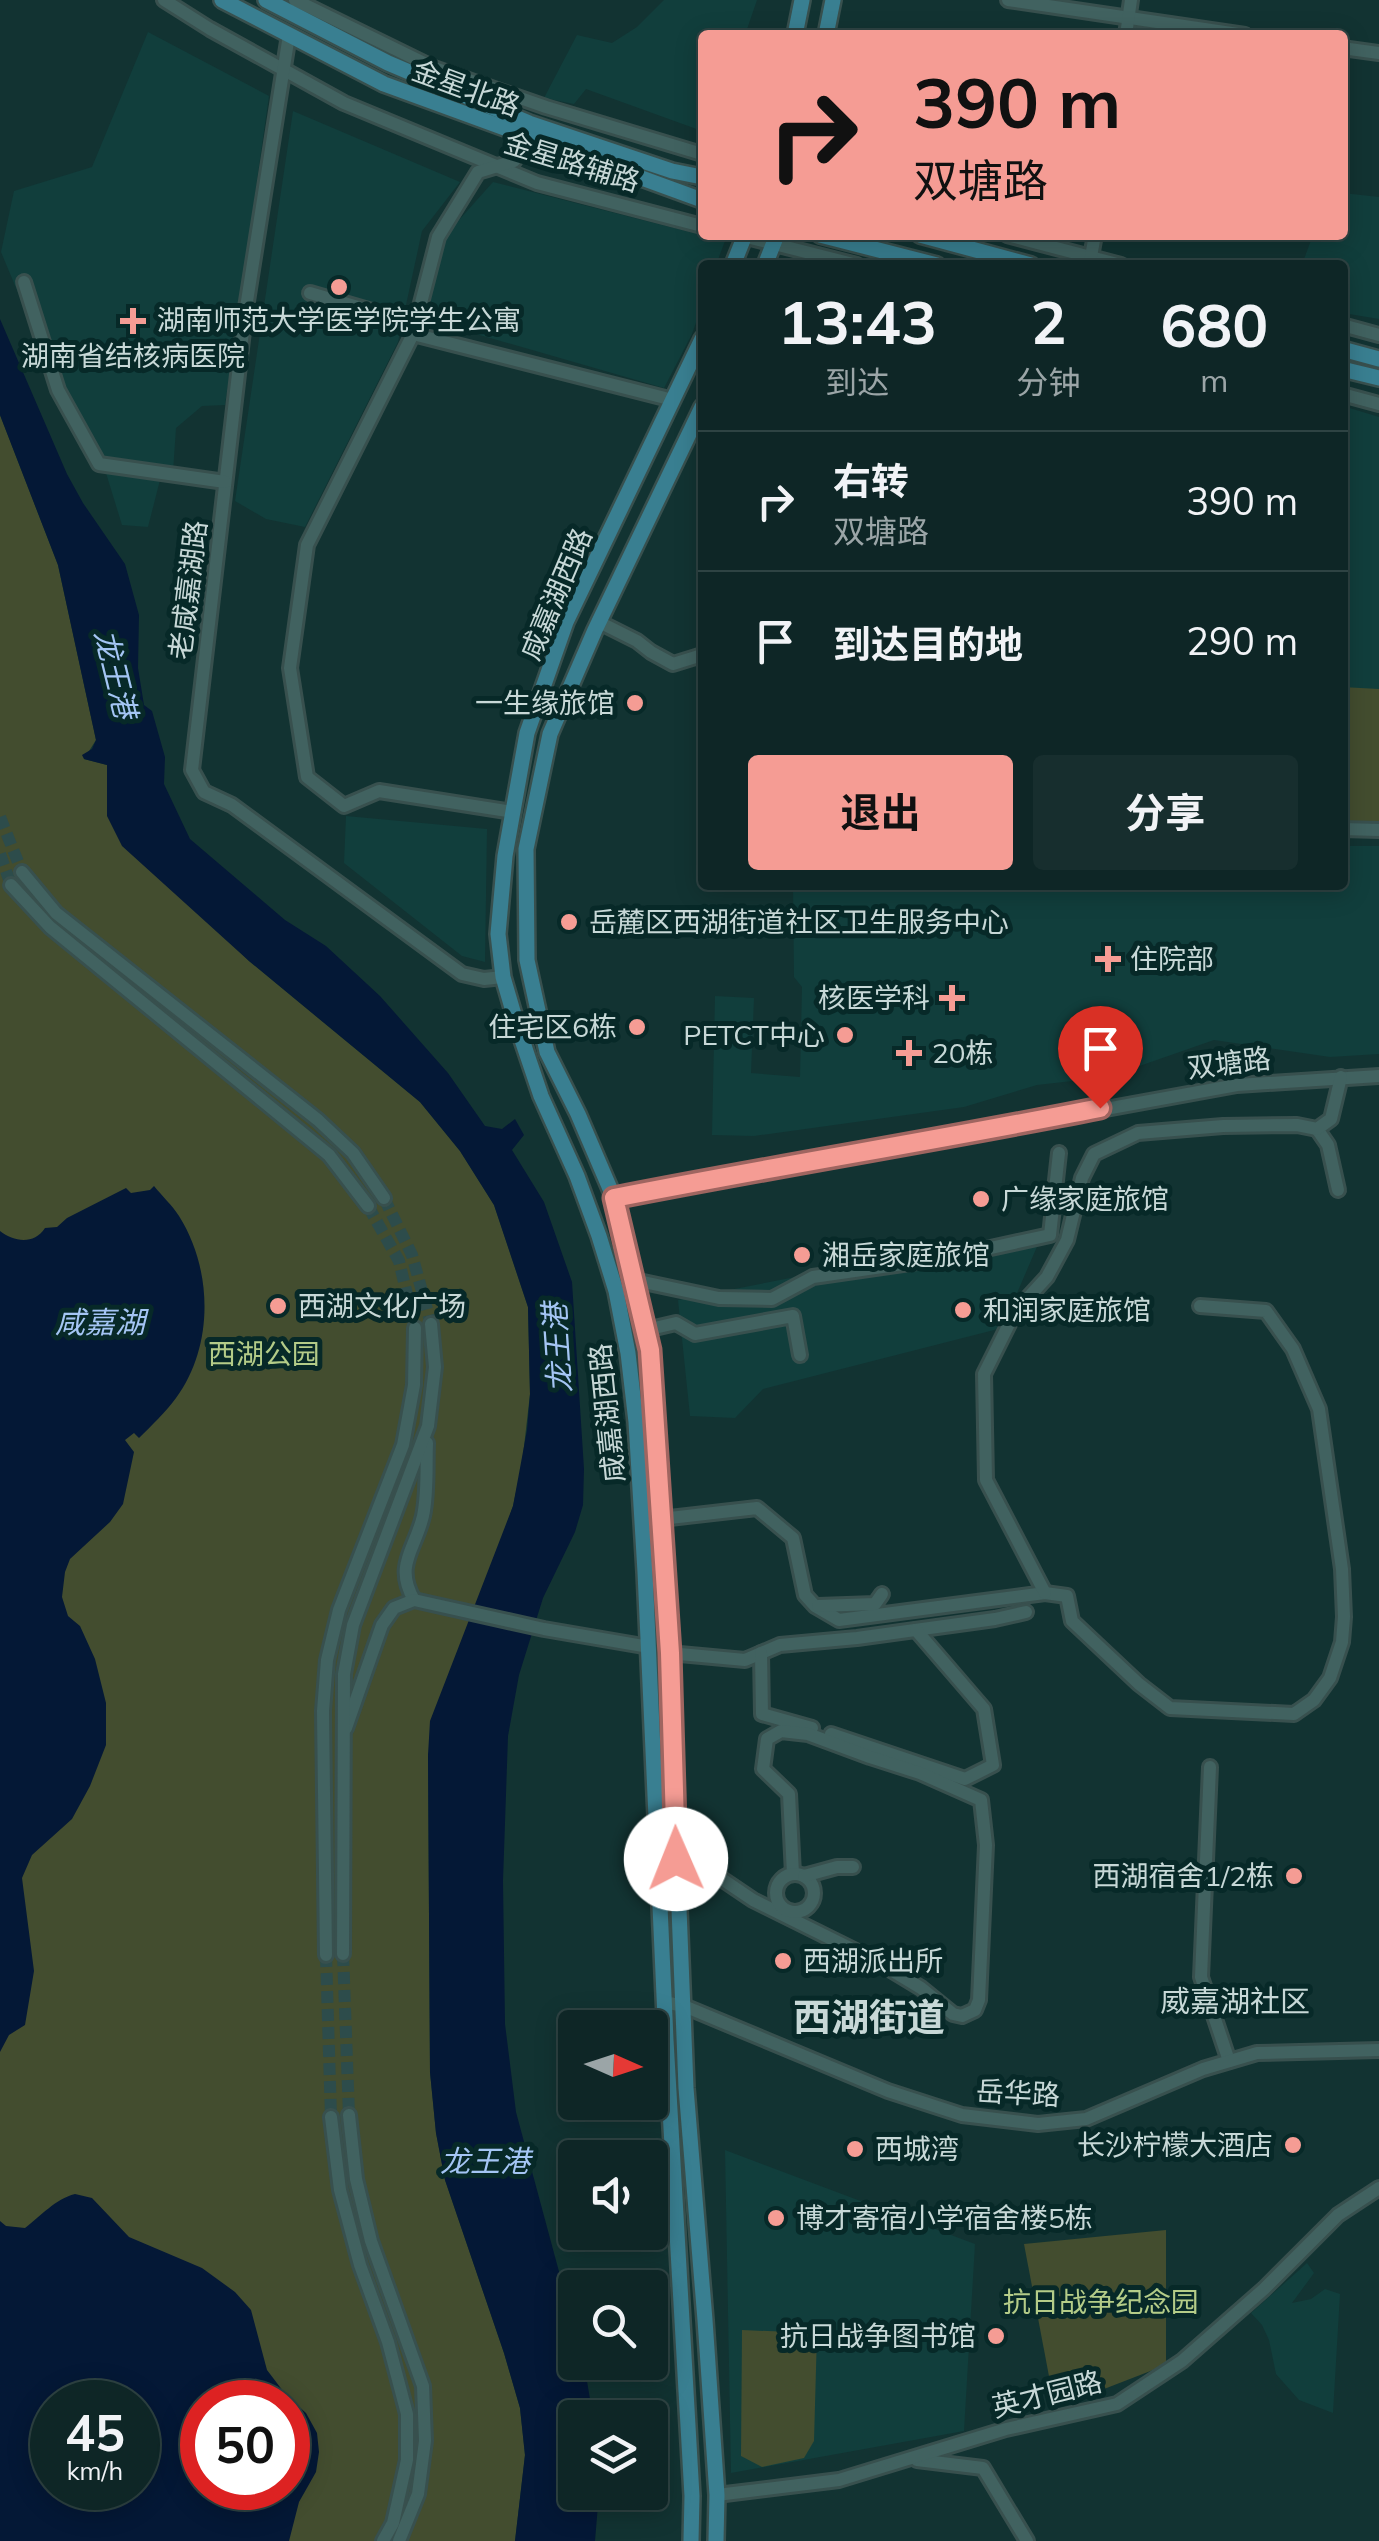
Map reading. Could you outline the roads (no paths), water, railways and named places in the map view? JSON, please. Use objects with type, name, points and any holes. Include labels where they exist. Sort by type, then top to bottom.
[{"type":"main road","name":"金星北路","points":[[222,0],[384,84],[698,199]]},
{"type":"main road","name":"金星北路","points":[[266,0],[388,62],[530,123],[698,176]]},
{"type":"main road","points":[[795,30],[802,0]]},
{"type":"main road","points":[[827,30],[833,0]]},
{"type":"main road","points":[[840,240],[918,260]]},
{"type":"main road","points":[[938,240],[1012,260]]},
{"type":"main road","name":"咸嘉湖西路","points":[[691,2541],[692,2479],[664,2002],[650,1646],[628,1353],[616,1291],[582,1191],[528,1061],[504,978],[498,934],[505,856],[527,733],[566,622],[698,347]]},
{"type":"main road","points":[[1348,351],[1379,359]]},
{"type":"main road","points":[[1348,370],[1379,378]]},
{"type":"main road","name":"咸嘉湖西路","points":[[698,415],[550,734],[526,850],[527,960],[547,1052],[614,1198],[650,1350],[670,1653],[686,2088],[717,2495],[716,2541]]},
{"type":"street","name":"金星路辅路","points":[[164,0],[344,104],[538,183],[698,225]]},
{"type":"street","name":"金星路辅路","points":[[296,0],[434,68],[698,153]]},
{"type":"street","points":[[1008,0],[1211,30]]},
{"type":"street","points":[[1127,30],[1131,0]]},
{"type":"street","name":"老咸嘉湖路","points":[[289,35],[245,314],[192,770],[204,792],[232,805],[462,974],[504,978]]},
{"type":"street","points":[[1348,49],[1379,53]]},
{"type":"street","points":[[513,812],[379,790],[344,806],[307,776],[290,668],[307,545],[415,329],[438,237],[478,172],[514,161],[529,138]]},
{"type":"street","points":[[779,240],[842,260]]},
{"type":"street","points":[[1022,240],[1087,260]]},
{"type":"street","points":[[24,282],[58,390],[99,464],[226,482]]},
{"type":"street","points":[[310,292],[415,329],[673,400]]},
{"type":"street","points":[[1348,327],[1379,335]]},
{"type":"street","points":[[1348,396],[1379,404]]},
{"type":"street","points":[[599,622],[637,640],[673,664],[698,656]]},
{"type":"street","points":[[1348,828],[1379,830]]},
{"type":"street","points":[[22,872],[56,914],[318,1120],[353,1153],[384,1198]]},
{"type":"street","points":[[12,885],[50,928],[329,1155],[368,1206]]},
{"type":"street","name":"双塘路","points":[[614,1198],[1236,1085],[1379,1076]]},
{"type":"street","points":[[1318,1129],[1330,1118],[1341,1077]]},
{"type":"street","points":[[1045,1593],[986,1480],[984,1374],[995,1367],[1015,1312],[1048,1277],[1067,1240],[1082,1178],[1094,1154],[1138,1133],[1297,1125],[1318,1129],[1328,1145],[1338,1190]]},
{"type":"street","points":[[634,1280],[719,1298],[772,1299],[813,1277],[944,1258],[1050,1235],[1059,1153]]},
{"type":"street","points":[[661,1519],[757,1508],[793,1538],[804,1594],[838,1620],[1045,1593],[1067,1596],[1072,1622],[1170,1708],[1294,1714],[1314,1700],[1330,1678],[1342,1642],[1342,1569],[1319,1409],[1292,1349],[1266,1311],[1200,1306]]},
{"type":"street","points":[[646,1330],[676,1324],[695,1334],[793,1316],[800,1355]]},
{"type":"street","points":[[414,1600],[404,1582],[423,1514],[435,1367],[432,1324]]},
{"type":"street","points":[[326,1955],[323,1711],[327,1660],[338,1610],[403,1446],[414,1385],[415,1328]]},
{"type":"street","points":[[343,1954],[344,1674],[354,1625],[428,1426]]},
{"type":"street","points":[[815,1606],[875,1604],[882,1594]]},
{"type":"street","points":[[342,1740],[382,1625],[394,1608],[414,1600],[544,1629],[650,1646]]},
{"type":"street","points":[[670,1653],[745,1660],[780,1645],[916,1630],[1026,1612]]},
{"type":"street","points":[[761,1653],[762,1714],[965,1779],[993,1765],[984,1709],[916,1630]]},
{"type":"street","points":[[676,1848],[753,1900],[892,1970],[953,2014],[962,2016],[974,2010],[979,2000],[986,1845],[982,1800],[920,1772],[808,1734],[781,1731],[767,1739],[763,1770],[790,1794],[798,1875],[852,1866]]},
{"type":"street","points":[[1210,1767],[1201,1977],[1229,2061]]},
{"type":"street","name":"岳华路","points":[[664,2002],[684,2006],[907,2097],[962,2115],[1038,2124],[1086,2119],[1203,2069],[1257,2053],[1379,2050]]},
{"type":"street","points":[[349,2115],[356,2179],[371,2241],[422,2386],[425,2440],[416,2512],[407,2541]]},
{"type":"street","points":[[331,2118],[340,2190],[407,2414],[407,2460],[393,2522],[383,2541]]},
{"type":"street","name":"英才园路","points":[[717,2495],[839,2480],[1006,2430],[1116,2404],[1182,2361],[1264,2289],[1338,2215],[1379,2188]]},
{"type":"street","points":[[910,2459],[983,2468],[1027,2541]]},
{"type":"street","points":[[399,2541],[419,2490]]},
{"type":"water","name":"龙王港","points":[[0,319],[67,474],[125,564],[139,615],[138,668],[144,705],[152,711],[165,757],[164,784],[190,839],[285,920],[326,946],[380,996],[448,1073],[485,1126],[502,1129],[515,1119],[524,1135],[512,1150],[544,1202],[572,1282],[583,1505],[575,1532],[543,1598],[519,1675],[508,1736],[503,1881],[505,2024],[516,2112],[559,2270],[558,2380],[587,2380],[590,2400],[558,2400],[558,2510],[598,2510],[595,2541],[515,2541],[525,2455],[520,2408],[445,2180],[430,2072],[430,1721],[513,1506],[530,1394],[528,1307],[494,1205],[460,1151],[420,1102],[249,961],[122,846],[107,816],[107,765],[82,755],[92,749],[96,740],[58,565],[0,415]]},
{"type":"water","name":"咸嘉湖","points":[[154,1186],[179,1216],[198,1260],[203,1284],[203,1332],[188,1377],[176,1398],[139,1438],[134,1433],[125,1440],[134,1452],[123,1504],[110,1522],[70,1559],[65,1572],[62,1597],[68,1616],[80,1626],[95,1659],[106,1703],[106,1745],[72,1819],[32,1855],[22,1878],[34,1971],[25,2025],[9,2035],[0,2052],[0,1231],[11,1238],[30,1239],[126,1188],[131,1193]]},
{"type":"water","points":[[75,2194],[92,2198],[129,2237],[202,2268],[235,2292],[251,2310],[267,2370],[275,2380],[180,2380],[180,2510],[297,2510],[289,2541],[0,2541],[0,2221],[6,2226],[25,2228]]},
{"type":"water","points":[[310,2420],[317,2433],[316,2472],[310,2483]]},
{"type":"tunnel","points":[[0,817],[22,872]]},
{"type":"tunnel","points":[[0,854],[11,885]]},
{"type":"tunnel","points":[[384,1198],[412,1255],[431,1324]]},
{"type":"tunnel","points":[[368,1206],[399,1261],[415,1328]]},
{"type":"tunnel","points":[[343,1954],[349,2115]]},
{"type":"tunnel","points":[[326,1955],[331,2117]]},
{"type":"place","name":"湖南师范大学医学院学生公寓","points":[[339,287]]},
{"type":"place","name":"湖南省结核病医院","points":[[133,321]]},
{"type":"place","name":"一生缘旅馆","points":[[635,703]]},
{"type":"place","name":"岳麓区西湖街道社区卫生服务中心","points":[[569,922]]},
{"type":"place","name":"住院部","points":[[1108,959]]},
{"type":"place","name":"核医学科","points":[[952,998]]},
{"type":"place","name":"住宅区6栋","points":[[637,1027]]},
{"type":"place","name":"PETCT中心","points":[[845,1035]]},
{"type":"place","name":"20栋","points":[[909,1053]]},
{"type":"place","name":"广缘家庭旅馆","points":[[981,1199]]},
{"type":"place","name":"湘岳家庭旅馆","points":[[802,1255]]},
{"type":"place","name":"西湖文化广场","points":[[278,1306]]},
{"type":"place","name":"和润家庭旅馆","points":[[963,1310]]},
{"type":"place","name":"西湖宿舍1/2栋","points":[[1294,1876]]},
{"type":"place","name":"西湖派出所","points":[[783,1961]]},
{"type":"place","name":"长沙柠檬大酒店","points":[[1293,2145]]},
{"type":"place","name":"西城湾","points":[[855,2149]]},
{"type":"place","name":"博才寄宿小学宿舍楼5栋","points":[[776,2218]]},
{"type":"place","name":"抗日战争图书馆","points":[[996,2336]]},
{"type":"district","name":"威嘉湖社区","points":[[1235,2002]]},
{"type":"district","name":"西湖街道","points":[[869,2018]]},
{"type":"park label","name":"西湖公园","points":[[264,1354]]},
{"type":"park label","name":"抗日战争纪念园","points":[[1101,2302]]}]
